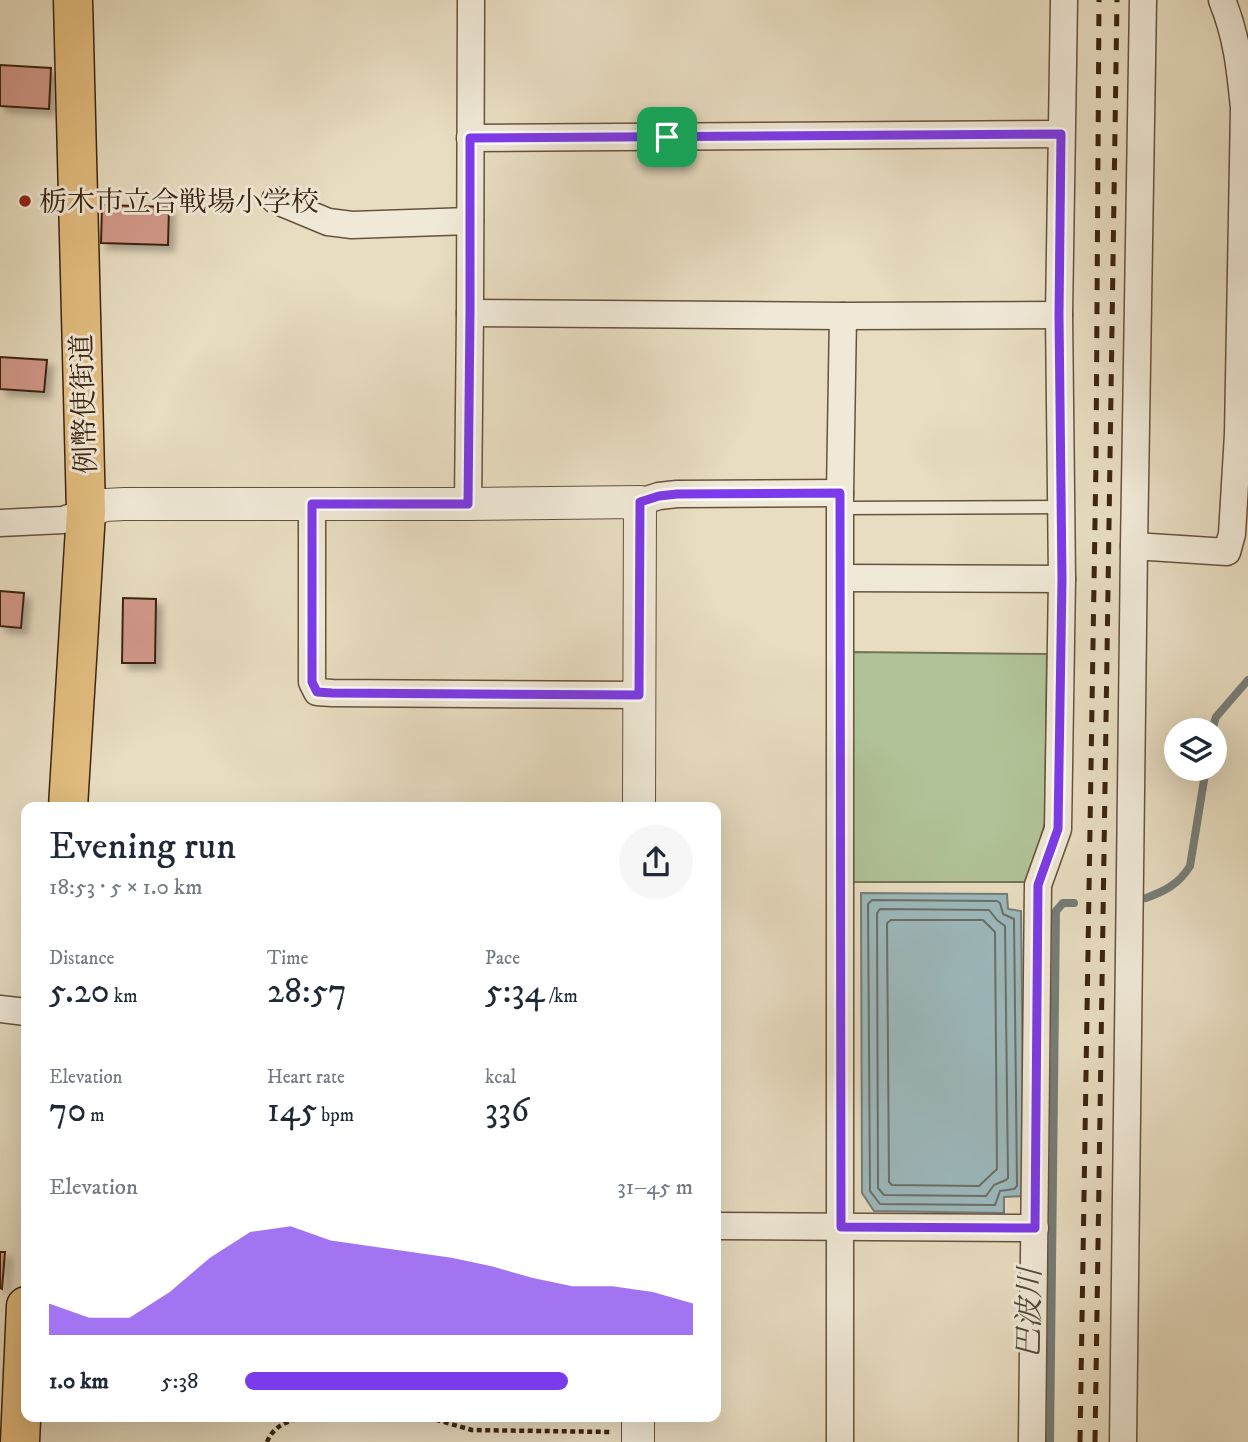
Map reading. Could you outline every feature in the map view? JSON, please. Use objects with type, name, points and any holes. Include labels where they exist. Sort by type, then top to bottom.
[{"type":"main road","name":"例幣使街道","points":[[68,802],[86,512],[74,0]]},
{"type":"main road","points":[[20,1442],[21,1419]]},
{"type":"street","points":[[468,504],[471,0]]},
{"type":"street","points":[[1032,1442],[1038,885],[1058,829],[1062,579],[1059,315],[1064,0]]},
{"type":"street","points":[[1123,1442],[1143,0]]},
{"type":"street","points":[[1134,546],[1237,557],[1232,534],[1243,435],[1246,108],[1239,55],[1222,0]]},
{"type":"street","points":[[470,138],[1061,134]]},
{"type":"street","points":[[275,200],[328,222],[352,225],[470,222]]},
{"type":"street","points":[[470,313],[1059,315]]},
{"type":"street","points":[[840,1442],[843,316]]},
{"type":"street","points":[[0,523],[63,520],[104,505],[124,503],[640,502],[677,494],[841,500]]},
{"type":"street","points":[[639,802],[640,502]]},
{"type":"street","points":[[312,504],[312,682],[317,692],[639,695]]},
{"type":"street","points":[[841,578],[1062,579]]},
{"type":"street","points":[[0,1009],[21,1011]]},
{"type":"street","points":[[721,1226],[1035,1228]]},
{"type":"lane","points":[[841,500],[1061,508]]},
{"type":"path","points":[[267,1442],[272,1432],[286,1422]]},
{"type":"path","points":[[443,1422],[472,1430],[638,1430]]},
{"type":"green space","points":[[852,652],[1047,654],[1045,823],[1028,882],[853,882]]},
{"type":"water","points":[[861,893],[1007,894],[1008,909],[1021,911],[1024,1196],[1004,1197],[1004,1213],[874,1211],[862,1193]]},
{"type":"building","points":[[0,65],[51,68],[49,109],[0,106]]},
{"type":"building","points":[[102,205],[169,207],[168,245],[101,243]]},
{"type":"building","points":[[0,357],[47,360],[44,392],[0,389]]},
{"type":"building","points":[[0,591],[24,593],[21,628],[0,626]]},
{"type":"building","points":[[123,598],[156,599],[155,663],[122,663]]},
{"type":"building","points":[[0,1252],[5,1252],[2,1289],[0,1288]]},
{"type":"waterway","name":"巴波川","points":[[1216,718],[1248,680]]},
{"type":"waterway","name":"巴波川","points":[[1146,898],[1171,886],[1190,866],[1204,781]]},
{"type":"waterway","name":"巴波川","points":[[1050,1442],[1056,911],[1063,903],[1074,903]]},
{"type":"railway","points":[[1080,1442],[1096,461],[1099,0]]},
{"type":"railway","points":[[1095,1442],[1117,0]]},
{"type":"place","name":"栃木市立合戦場小学校","points":[[25,201]]},
{"type":"route","points":[[1061,134],[1059,315],[1062,579],[1058,829],[1038,885],[1035,1228],[841,1227],[840,493],[677,494],[640,502],[639,695],[332,693],[317,692],[312,682],[312,504],[468,504],[470,138],[667,137],[1061,134]]}]
